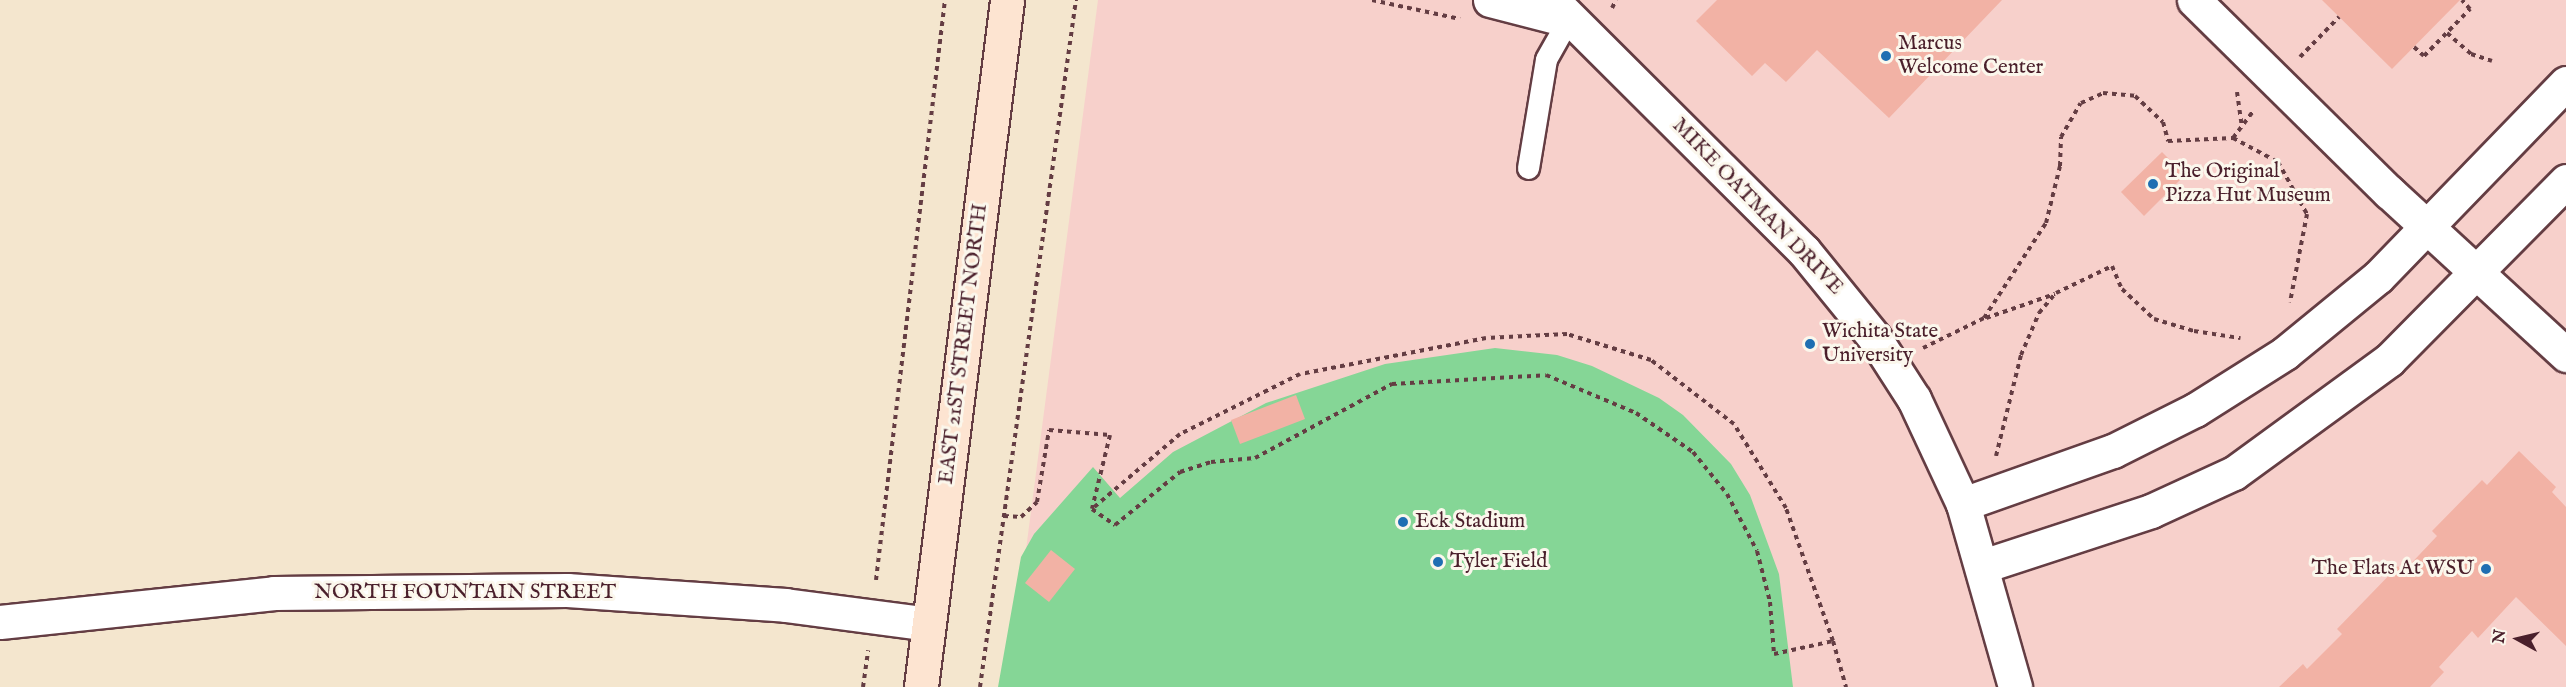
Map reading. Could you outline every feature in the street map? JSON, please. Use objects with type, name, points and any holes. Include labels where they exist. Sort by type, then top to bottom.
[{"type":"main road","name":"EAST 21ST STREET NORTH","points":[[921,687],[1007,0]]},
{"type":"street","points":[[2194,0],[2389,192],[2428,225],[2566,355]]},
{"type":"street","name":"MIKE OATMAN DRIVE","points":[[1480,12],[1560,10],[1769,215],[1841,293],[1914,399],[1963,504],[1983,566],[2015,687]]},
{"type":"street","points":[[1963,504],[2113,451],[2249,378],[2369,285],[2566,82]]},
{"type":"street","points":[[1983,566],[2151,511],[2234,473],[2389,360],[2566,181]]},
{"type":"street","name":"NORTH FOUNTAIN STREET","points":[[0,622],[274,592],[556,590],[784,605],[929,624]]},
{"type":"lane","points":[[1528,168],[1546,59],[1560,10]]},
{"type":"path","points":[[863,687],[945,0]]},
{"type":"path","points":[[980,687],[1076,0]]},
{"type":"path","points":[[1372,0],[1448,14],[1480,12]]},
{"type":"path","points":[[2414,47],[2424,56],[2470,9],[2462,0]]},
{"type":"path","points":[[2447,33],[2471,54],[2492,61]]},
{"type":"path","points":[[1984,318],[2046,224],[2060,166],[2061,137],[2081,103],[2103,93],[2135,96],[2163,122],[2168,141],[2233,138],[2278,162],[2307,214],[2290,303],[2282,309]]},
{"type":"path","points":[[1921,349],[1984,318],[2056,294],[2112,266],[2122,289],[2154,319],[2240,338],[2249,332]]},
{"type":"path","points":[[2004,491],[1996,457],[2021,355],[2039,313],[2056,294]]},
{"type":"path","points":[[1092,509],[1180,434],[1300,374],[1486,338],[1567,334],[1651,360],[1734,424],[1786,508],[1833,641],[1846,687]]},
{"type":"path","points":[[1092,509],[1115,525],[1180,472],[1211,462],[1255,458],[1392,384],[1546,375],[1636,413],[1693,452],[1727,494],[1757,551],[1770,602],[1774,654],[1833,641]]},
{"type":"path","points":[[1004,516],[1021,517],[1037,502],[1049,430],[1110,435],[1092,509]]},
{"type":"shaded area","name":"Wichita State University","points":[[1098,0],[2566,0],[2566,687],[1008,687]]},
{"type":"green space","name":"Eck Stadium","points":[[1495,348],[1557,355],[1592,366],[1659,398],[1683,415],[1731,464],[1750,495],[1779,574],[1793,687],[998,687],[1021,557],[1034,534],[1093,467],[1120,498],[1173,452],[1266,403],[1385,364]]},
{"type":"building","name":"Marcus Welcome Center","points":[[1717,0],[2002,0],[1889,118],[1817,50],[1786,82],[1765,63],[1752,76],[1696,21]]},
{"type":"building","points":[[2322,0],[2460,0],[2392,69]]},
{"type":"building","name":"The Original Pizza Hut Museum","points":[[2162,152],[2185,175],[2144,216],[2121,192]]},
{"type":"building","points":[[1296,395],[1305,419],[1240,444],[1231,420]]},
{"type":"building","name":"The Flats At WSU","points":[[2519,451],[2556,487],[2552,492],[2566,507],[2566,646],[2516,597],[2478,638],[2472,631],[2439,667],[2444,672],[2430,687],[2279,687],[2303,664],[2307,669],[2342,634],[2337,629],[2398,566],[2403,572],[2437,536],[2432,531],[2482,480],[2487,485]]},
{"type":"building","points":[[1051,550],[1075,569],[1049,602],[1025,583]]},
{"type":"place","name":"Marcus Welcome Center","points":[[1886,56]]},
{"type":"place","name":"The Original Pizza Hut Museum","points":[[2153,184]]},
{"type":"place","name":"Wichita State University","points":[[1810,344]]},
{"type":"place","name":"Eck Stadium","points":[[1403,522]]},
{"type":"place","name":"Tyler Field","points":[[1438,562]]},
{"type":"place","name":"The Flats At WSU","points":[[2486,569]]}]
